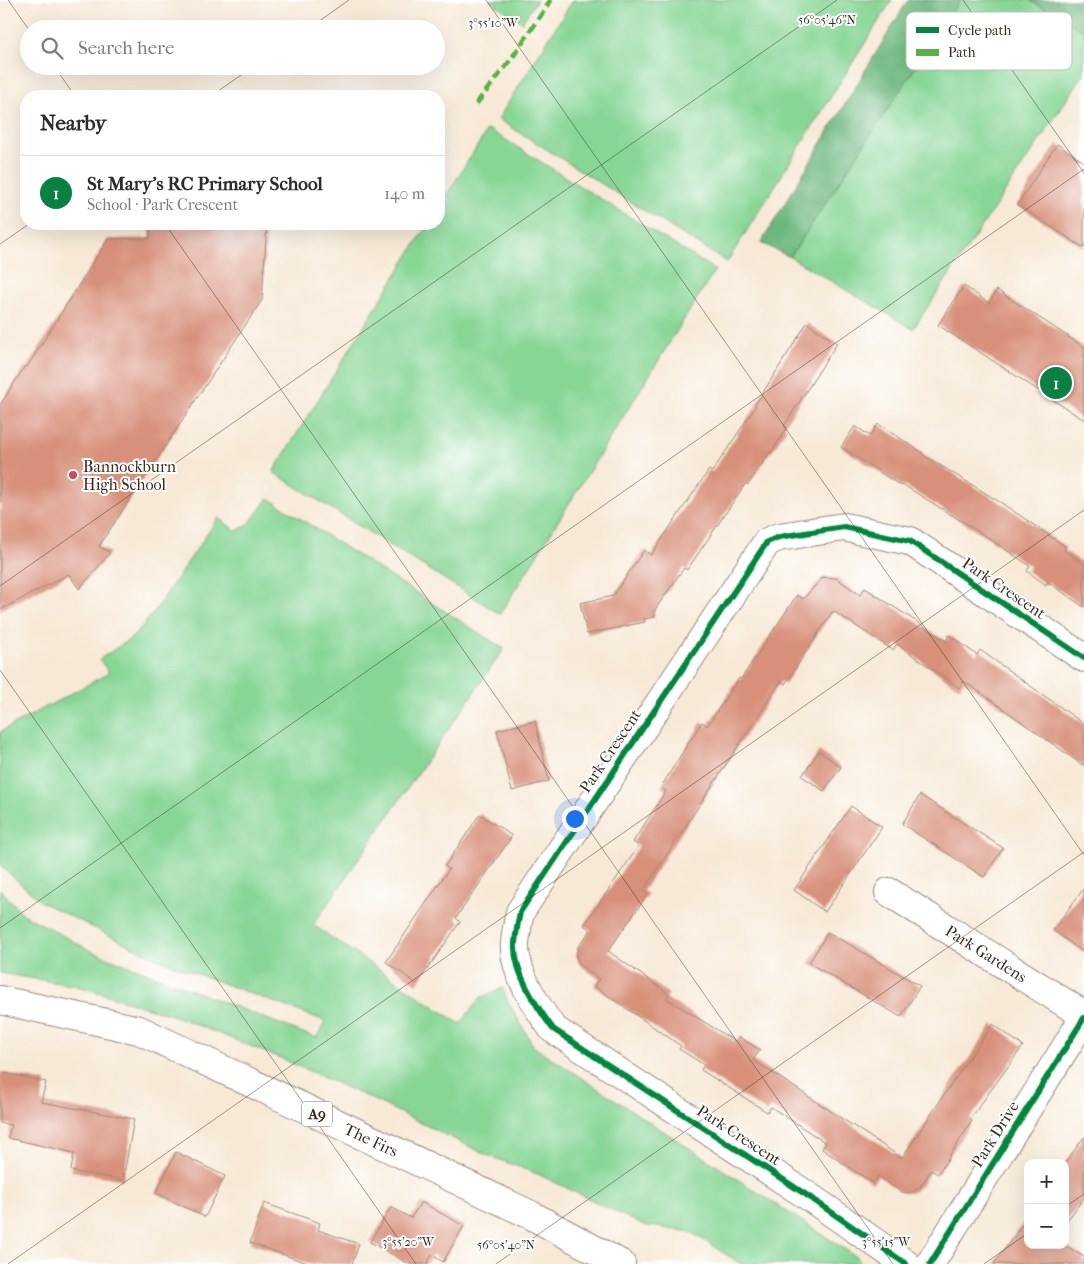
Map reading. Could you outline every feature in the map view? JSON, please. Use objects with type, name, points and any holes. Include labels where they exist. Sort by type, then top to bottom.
[{"type":"street","name":"Park Crescent","points":[[906,1264],[808,1196],[553,1030],[539,1010],[519,969],[515,944],[520,912],[767,542],[779,537],[844,527],[910,541],[1084,658]]},
{"type":"street","name":"Park Gardens","points":[[889,892],[1084,1017]]},
{"type":"street","name":"The Firs","points":[[0,1000],[138,1030],[531,1215],[621,1264]]},
{"type":"street","name":"Park Drive","points":[[930,1264],[1084,1017]]},
{"type":"green space","points":[[489,0],[537,0],[522,22]]},
{"type":"green space","points":[[573,0],[892,0],[727,262],[498,119]]},
{"type":"green space","points":[[908,0],[960,0],[952,12],[906,12],[906,70],[914,70],[790,257],[761,243]]},
{"type":"green space","points":[[960,0],[1029,0],[1050,12],[952,12]]},
{"type":"green space","points":[[1029,0],[1084,0],[1084,31],[1072,24],[1072,12],[1050,12]]},
{"type":"green space","points":[[1072,24],[1084,31],[1084,74],[913,329],[790,257],[914,70],[1072,70]]},
{"type":"green space","points":[[488,129],[715,270],[500,614],[273,472],[424,230],[445,230],[445,197]]},
{"type":"green space","points":[[268,498],[504,649],[313,925],[460,1024],[480,998],[503,988],[508,1002],[534,1047],[857,1257],[862,1264],[741,1264],[691,1232],[643,1225],[540,1175],[487,1155],[374,1100],[280,1058],[175,1016],[77,986],[0,973],[0,889],[23,914],[91,951],[316,1038],[325,1021],[160,960],[41,902],[0,865],[0,732],[109,673],[100,659],[133,637],[154,612],[218,518],[236,531],[248,525]]},
{"type":"building","points":[[1057,144],[1084,162],[1084,248],[1017,205]]},
{"type":"building","name":"Bannockburn High School","points":[[150,230],[267,230],[262,300],[99,546],[110,553],[79,589],[69,574],[0,610],[0,405],[25,366],[27,367],[108,239],[150,238]]},
{"type":"building","points":[[964,286],[989,303],[997,290],[1084,347],[1084,420],[938,325]]},
{"type":"building","points":[[807,323],[837,343],[784,426],[787,428],[771,453],[748,485],[746,483],[687,570],[684,568],[654,611],[655,617],[644,619],[645,622],[587,634],[580,603],[613,596],[644,550],[651,555],[709,470],[712,472],[756,406]]},
{"type":"building","points":[[878,424],[1066,547],[1064,550],[1084,564],[1084,607],[1048,582],[1046,585],[1027,571],[1030,566],[987,537],[902,484],[901,486],[841,447],[855,426],[870,436]]},
{"type":"building","points":[[823,577],[836,578],[860,595],[865,588],[946,641],[949,635],[977,655],[980,650],[1084,724],[1084,766],[964,681],[959,688],[897,644],[893,650],[833,611],[785,684],[781,681],[643,891],[648,894],[608,951],[669,994],[666,998],[736,1042],[739,1037],[760,1050],[753,1060],[902,1158],[993,1024],[1023,1046],[970,1119],[972,1121],[938,1174],[931,1170],[921,1186],[911,1193],[901,1192],[878,1176],[873,1183],[822,1149],[826,1143],[771,1107],[767,1112],[701,1070],[704,1065],[679,1049],[681,1046],[594,986],[599,979],[580,965],[576,956],[578,947],[591,930],[584,925],[639,846],[633,842],[666,791],[661,787],[702,722],[707,726],[797,595],[803,599]]},
{"type":"building","points":[[535,721],[549,781],[512,791],[497,730]]},
{"type":"building","points":[[819,751],[841,767],[824,791],[802,776]]},
{"type":"building","points":[[920,795],[1003,848],[984,877],[902,824]]},
{"type":"building","points":[[851,806],[882,827],[825,912],[794,890]]},
{"type":"building","points":[[480,814],[512,836],[456,918],[460,922],[417,984],[386,962],[449,869],[445,866]]},
{"type":"building","points":[[1084,888],[1084,953],[1053,930]]},
{"type":"building","points":[[828,932],[920,986],[901,1017],[809,963]]},
{"type":"building","points":[[0,1072],[46,1082],[41,1102],[134,1119],[123,1180],[71,1171],[74,1153],[8,1138],[11,1125],[0,1123]]},
{"type":"building","points":[[1084,1137],[1084,1198],[1069,1218],[1069,1159]]},
{"type":"building","points":[[176,1152],[225,1176],[205,1217],[156,1193]]},
{"type":"building","points":[[421,1202],[464,1226],[443,1262],[432,1255],[427,1264],[409,1264],[370,1242],[391,1207],[411,1218]]},
{"type":"building","points":[[264,1203],[320,1223],[318,1230],[359,1244],[352,1264],[310,1264],[250,1243]]},
{"type":"building","points":[[1024,1222],[1024,1249],[1069,1248],[1084,1257],[1084,1264],[994,1264]]},
{"type":"marked path","points":[[476,104],[510,61],[551,0]]},
{"type":"cycle path","points":[[906,1264],[808,1196],[553,1029],[533,1000],[518,966],[515,943],[520,912],[767,542],[779,537],[844,527],[910,541],[1084,658]]},
{"type":"cycle path","points":[[930,1264],[1084,1018]]},
{"type":"place","name":"St Mary's RC Primary School","points":[[1056,383]]},
{"type":"place","name":"Bannockburn High School","points":[[73,475]]}]
